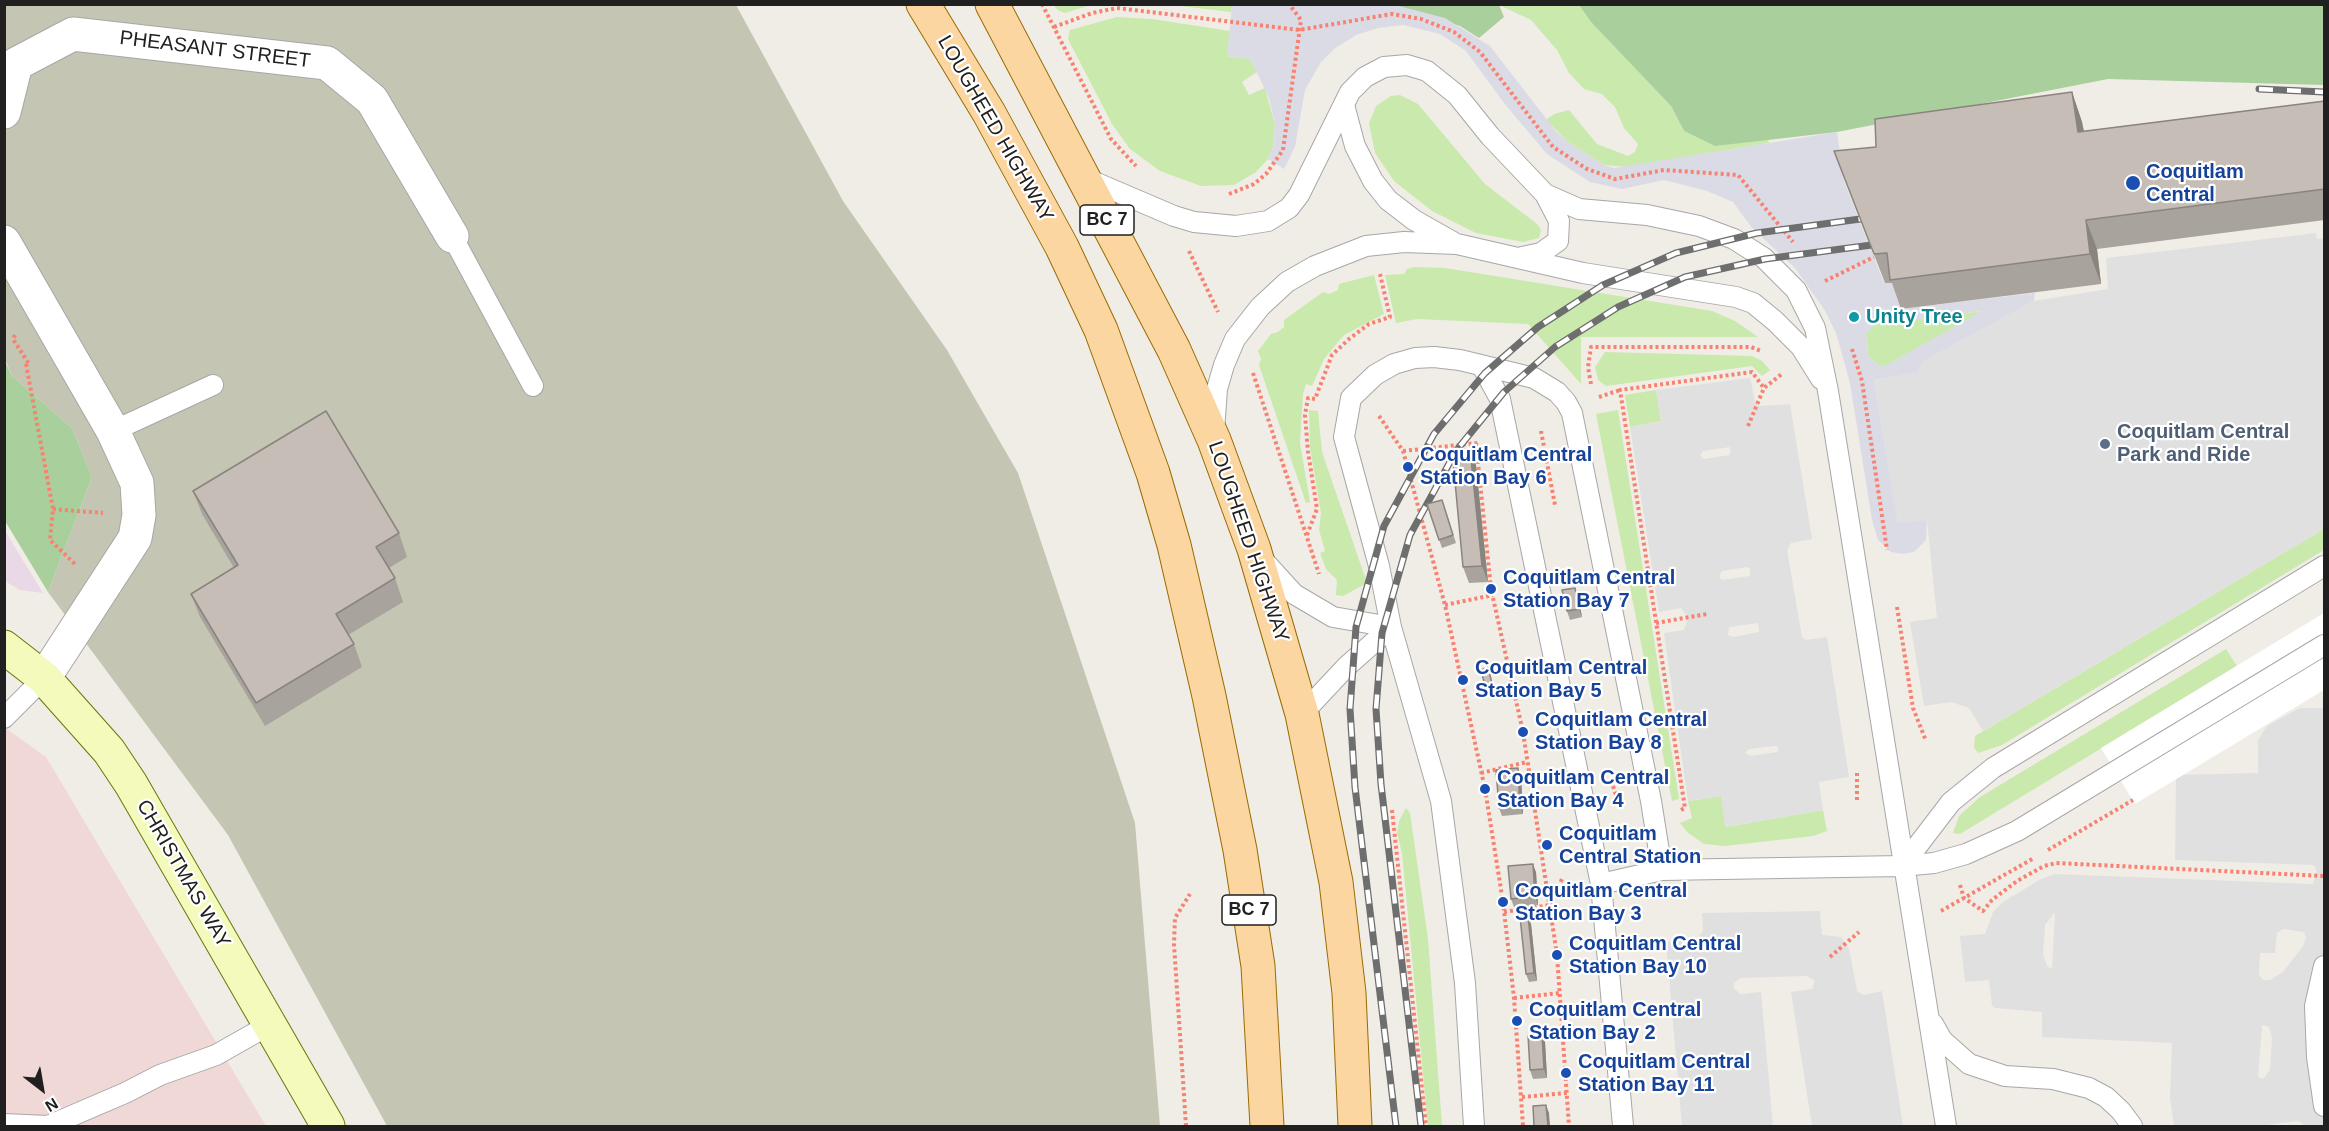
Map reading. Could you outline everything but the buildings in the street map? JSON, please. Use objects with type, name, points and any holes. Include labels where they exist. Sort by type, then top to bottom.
[{"type":"main road","name":"LOUGHEED HIGHWAY","points":[[923,4],[989,113],[1062,247],[1101,330],[1153,473],[1174,545],[1207,684],[1240,849],[1258,966],[1267,1126]]},
{"type":"main road","name":"LOUGHEED HIGHWAY","points":[[992,4],[1174,350],[1214,440],[1254,549],[1302,714],[1336,882],[1349,993],[1355,1126]]},
{"type":"street","name":"PHEASANT STREET","points":[[4,112],[16,64],[73,34],[327,63],[372,100],[452,236]]},
{"type":"street","points":[[4,242],[112,430],[137,483],[139,515],[135,538],[103,591],[44,678]]},
{"type":"street","name":"CHRISTMAS WAY","points":[[4,647],[44,678],[86,723],[131,784],[328,1126]]},
{"type":"lane","points":[[1085,177],[1174,216],[1194,222],[1236,226],[1268,221],[1289,208],[1299,195],[1350,92],[1365,76],[1384,67],[1418,67],[1457,95],[1490,136],[1545,194],[1559,221],[1558,240],[1541,253],[1516,257]]},
{"type":"lane","points":[[1344,105],[1355,146],[1372,181],[1388,200],[1414,220],[1456,244]]},
{"type":"lane","points":[[1545,194],[1579,209],[1647,215],[1699,226],[1734,239],[1764,258],[1796,290],[1806,306],[1815,328],[1828,390],[1902,866],[1946,1126]]},
{"type":"lane","points":[[452,236],[533,386]]},
{"type":"lane","points":[[1214,440],[1217,389],[1224,364],[1235,339],[1260,307],[1287,282],[1315,266],[1366,246],[1404,242],[1456,244],[1583,273],[1717,292],[1753,303],[1801,347],[1828,390]]},
{"type":"lane","points":[[1474,1126],[1465,983],[1441,801],[1391,627],[1379,566],[1344,437],[1351,398],[1375,375],[1394,364],[1415,358],[1434,357],[1534,378],[1557,392],[1572,413],[1651,801],[1662,870]]},
{"type":"lane","points":[[1482,366],[1500,399],[1601,884],[1623,1126]]},
{"type":"lane","points":[[112,430],[213,385]]},
{"type":"lane","points":[[1254,549],[1294,594],[1333,617],[1391,627]]},
{"type":"lane","points":[[1902,866],[1951,802],[1993,768],[2325,566]]},
{"type":"lane","points":[[1302,714],[1346,667],[1391,627]]},
{"type":"lane","points":[[1601,884],[1662,870],[1902,866],[1954,858],[1997,841],[2116,772],[2325,645]]},
{"type":"lane","points":[[4,718],[44,678]]},
{"type":"lane","points":[[2325,966],[2315,1006],[2317,1058],[2325,1106]]},
{"type":"lane","points":[[1928,1013],[1942,1040],[1969,1064],[2005,1076],[2053,1079],[2089,1088],[2114,1104],[2132,1126]]},
{"type":"lane","points":[[4,1124],[48,1126],[125,1093],[160,1075],[216,1054],[269,1025]]},
{"type":"path","points":[[1042,4],[1111,139],[1138,167]]},
{"type":"path","points":[[1222,195],[1254,184],[1275,164],[1283,150],[1301,20],[1289,4]]},
{"type":"path","points":[[1054,27],[1092,13],[1117,8],[1230,21]]},
{"type":"path","points":[[1186,245],[1219,315]]},
{"type":"path","points":[[1825,281],[1874,257]]},
{"type":"path","points":[[1380,274],[1390,317]]},
{"type":"path","points":[[1599,397],[1589,375],[1591,347],[1751,347],[1765,353]]},
{"type":"path","points":[[1250,363],[1320,578]]},
{"type":"path","points":[[26,364],[53,509],[50,540],[103,591]]},
{"type":"path","points":[[1779,367],[1784,372]]},
{"type":"path","points":[[1748,426],[1764,388],[1789,367]]},
{"type":"path","points":[[1591,402],[1620,390],[1752,372],[1764,388]]},
{"type":"path","points":[[1620,390],[1685,808],[1672,813]]},
{"type":"path","points":[[1379,416],[1403,452],[1445,605],[1481,773],[1504,912],[1514,998],[1523,1126]]},
{"type":"path","points":[[1403,452],[1478,442],[1493,595],[1527,762],[1550,904],[1560,993],[1569,1126]]},
{"type":"path","points":[[53,509],[139,515]]},
{"type":"path","points":[[1445,605],[1493,595]]},
{"type":"path","points":[[1897,607],[1913,708],[1926,741]]},
{"type":"path","points":[[1656,623],[1707,615]]},
{"type":"path","points":[[1481,773],[1527,762]]},
{"type":"path","points":[[1392,810],[1426,1126]]},
{"type":"path","points":[[1964,898],[1983,911],[1992,900],[2017,881],[2044,866],[2056,863],[2325,876]]},
{"type":"path","points":[[1550,904],[1562,879]]},
{"type":"path","points":[[1186,1126],[1174,944],[1175,918],[1190,894]]},
{"type":"path","points":[[1504,912],[1550,904]]},
{"type":"path","points":[[1830,957],[1859,932]]},
{"type":"path","points":[[1514,998],[1560,993]]},
{"type":"path","points":[[1522,1096],[1567,1093]]},
{"type":"shaded area","points":[[4,5],[736,5],[843,201],[947,350],[1018,473],[1135,823],[1160,1126],[387,1126],[228,835],[48,592],[92,477],[72,428],[12,376],[5,359]]},
{"type":"shaded area","points":[[1232,5],[1395,5],[1445,18],[1490,46],[1555,130],[1569,143],[1604,165],[1614,168],[1837,132],[1844,181],[1884,283],[1898,283],[1901,309],[2035,293],[2034,301],[1924,361],[1917,373],[1874,380],[1898,523],[1927,520],[1926,540],[1914,552],[1903,554],[1891,552],[1878,540],[1872,520],[1850,383],[1836,333],[1824,309],[1795,268],[1752,228],[1733,202],[1707,191],[1664,180],[1622,189],[1590,182],[1547,154],[1504,103],[1466,51],[1440,34],[1403,25],[1378,28],[1356,35],[1334,49],[1321,62],[1305,90],[1295,147],[1284,169],[1268,159],[1273,147],[1275,125],[1269,98],[1250,59],[1227,56]],"holes":[[[1982,311],[1887,365],[1878,365],[1868,355],[1866,333],[1876,324]]]},
{"type":"shaded area","name":"Coquitlam Central Park and Ride","points":[[2316,233],[2317,239],[2324,238],[2324,529],[1983,731],[1969,708],[1951,702],[1924,706],[1910,622],[1937,618],[1927,520],[1898,524],[1874,380],[1917,373],[1924,361],[2034,301],[2108,289],[2106,258]]},
{"type":"shaded area","points":[[1750,378],[1755,401],[1759,406],[1790,404],[1812,539],[1791,543],[1787,550],[1802,637],[1806,640],[1827,637],[1849,777],[1819,782],[1823,810],[1725,827],[1721,796],[1688,801],[1664,633],[1684,630],[1688,618],[1681,608],[1659,612],[1630,427],[1661,421],[1656,390]],"holes":[[[1730,447],[1730,455],[1704,459],[1700,455],[1703,451]],[[1747,567],[1750,569],[1750,576],[1722,580],[1719,576],[1722,571]],[[1758,623],[1759,632],[1733,637],[1728,635],[1729,627]],[[1776,746],[1779,748],[1777,752],[1751,756],[1745,753],[1749,749]]]},
{"type":"shaded area","points":[[5,531],[43,593],[20,590],[5,581]]},
{"type":"shaded area","points":[[2300,708],[2324,708],[2324,1126],[2306,1126],[2298,1121],[2259,1126],[2174,1126],[2170,1098],[2172,1043],[2042,1037],[2042,1012],[1995,1008],[1992,1005],[1989,980],[1965,982],[1960,936],[1985,934],[1993,912],[2003,902],[2041,879],[2055,874],[2313,884],[2317,871],[2314,865],[2175,860],[2176,775],[2258,773],[2258,740],[2267,726]],"holes":[[[2055,913],[2052,969],[2047,966],[2043,955],[2045,925]],[[2283,929],[2304,932],[2306,938],[2303,946],[2283,972],[2270,980],[2263,980],[2259,975],[2260,953],[2275,953],[2277,933]],[[2262,1025],[2269,1027],[2272,1037],[2270,1070],[2263,1079],[2258,1077]]]},
{"type":"shaded area","points":[[4,727],[46,757],[266,1126],[5,1126]]},
{"type":"shaded area","points":[[1820,911],[1822,935],[1841,937],[1849,948],[1857,991],[1864,995],[1882,991],[1903,1126],[1812,1126],[1791,992],[1812,989],[1815,981],[1807,976],[1740,978],[1734,983],[1734,988],[1740,994],[1761,992],[1773,1126],[1682,1126],[1666,942],[1697,939],[1703,931],[1702,913]]},
{"type":"green space","points":[[1053,5],[1091,5],[1065,13]]},
{"type":"green space","points":[[1172,5],[1232,5],[1231,12]]},
{"type":"green space","points":[[1395,5],[1499,5],[1504,17],[1479,38],[1460,26]]},
{"type":"green space","points":[[1499,5],[1579,5],[1591,22],[1671,106],[1684,131],[1715,146],[1768,139],[1769,143],[1627,167],[1604,165],[1569,143],[1546,120],[1554,114],[1569,110],[1597,144],[1628,156],[1635,152],[1638,144],[1624,128],[1615,107],[1602,94],[1584,89],[1569,73],[1557,50],[1531,20]]},
{"type":"green space","points":[[1579,5],[2324,5],[2324,85],[2108,79],[1837,132],[1715,146],[1684,131],[1671,106],[1591,22]]},
{"type":"green space","points":[[1117,17],[1152,19],[1230,31],[1227,56],[1250,59],[1257,72],[1242,82],[1249,95],[1265,88],[1275,125],[1273,147],[1268,159],[1256,172],[1234,185],[1201,186],[1160,171],[1130,149],[1112,124],[1068,39],[1070,30]]},
{"type":"green space","points":[[1400,95],[1418,104],[1485,184],[1537,224],[1541,230],[1539,238],[1523,242],[1476,233],[1432,211],[1394,181],[1375,153],[1369,123],[1376,106],[1391,96]]},
{"type":"green space","points":[[1445,268],[1712,311],[1735,321],[1758,337],[1581,337],[1581,384],[1528,324],[1417,319],[1396,323],[1385,275],[1404,274],[1407,269]]},
{"type":"green space","points":[[1374,275],[1384,314],[1344,335],[1324,359],[1312,386],[1306,384],[1303,394],[1300,443],[1310,502],[1306,503],[1259,365],[1261,359],[1258,351],[1271,334],[1284,327],[1284,320],[1323,292],[1329,294],[1338,290],[1339,284]]},
{"type":"green space","points":[[1984,311],[1887,365],[1878,365],[1868,355],[1866,333],[1876,324]]},
{"type":"green space","points":[[1605,352],[1752,356],[1762,361],[1770,370],[1762,376],[1752,366],[1606,386],[1598,380],[1595,367]]},
{"type":"green space","points":[[4,359],[12,376],[72,428],[92,477],[48,592],[5,521]]},
{"type":"green space","points":[[1656,390],[1661,421],[1630,427],[1625,395]]},
{"type":"green space","points":[[1309,410],[1318,411],[1322,452],[1367,583],[1343,596],[1336,595],[1337,580],[1326,569],[1320,553],[1325,551],[1319,530],[1321,513],[1310,448]]},
{"type":"green space","points":[[1618,410],[1679,799],[1672,801],[1596,414]]},
{"type":"green space","points":[[2324,529],[2324,550],[2002,745],[1978,753],[1974,747],[1975,736]]},
{"type":"green space","points":[[2226,649],[2237,666],[1960,834],[1953,833],[1959,816],[1980,797]]},
{"type":"green space","points":[[1721,796],[1726,827],[1823,810],[1827,831],[1813,836],[1725,846],[1704,844],[1687,832],[1680,823],[1692,818],[1688,801]]},
{"type":"green space","points":[[1406,808],[1410,813],[1428,939],[1442,1126],[1428,1126],[1402,853],[1397,833],[1399,821]]},
{"type":"pier","points":[[2324,613],[2324,690],[2135,804],[2101,748]]},
{"type":"railway","points":[[2259,89],[2324,92]]},
{"type":"railway","points":[[1396,1126],[1355,787],[1350,709],[1356,627],[1384,526],[1434,434],[1485,373],[1538,327],[1603,285],[1676,253],[1757,233],[1875,217]]},
{"type":"railway","points":[[1421,1126],[1381,784],[1376,709],[1382,633],[1410,535],[1456,451],[1504,392],[1555,347],[1618,307],[1685,277],[1765,259],[1887,243]]},
{"type":"place","name":"Coquitlam Central","points":[[2133,183]]},
{"type":"place","name":"Unity Tree","points":[[1854,317]]},
{"type":"place","name":"Coquitlam Central Park and Ride","points":[[2105,444]]},
{"type":"place","name":"Coquitlam Central Station Bay 6","points":[[1408,467]]},
{"type":"place","name":"Coquitlam Central Station Bay 7","points":[[1491,589]]},
{"type":"place","name":"Coquitlam Central Station Bay 5","points":[[1463,680]]},
{"type":"place","name":"Coquitlam Central Station Bay 8","points":[[1523,732]]},
{"type":"place","name":"Coquitlam Central Station Bay 4","points":[[1485,789]]},
{"type":"place","name":"Coquitlam Central Station","points":[[1547,845]]},
{"type":"place","name":"Coquitlam Central Station Bay 3","points":[[1503,902]]},
{"type":"place","name":"Coquitlam Central Station Bay 10","points":[[1557,955]]},
{"type":"place","name":"Coquitlam Central Station Bay 2","points":[[1517,1021]]},
{"type":"place","name":"Coquitlam Central Station Bay 11","points":[[1566,1073]]}]
